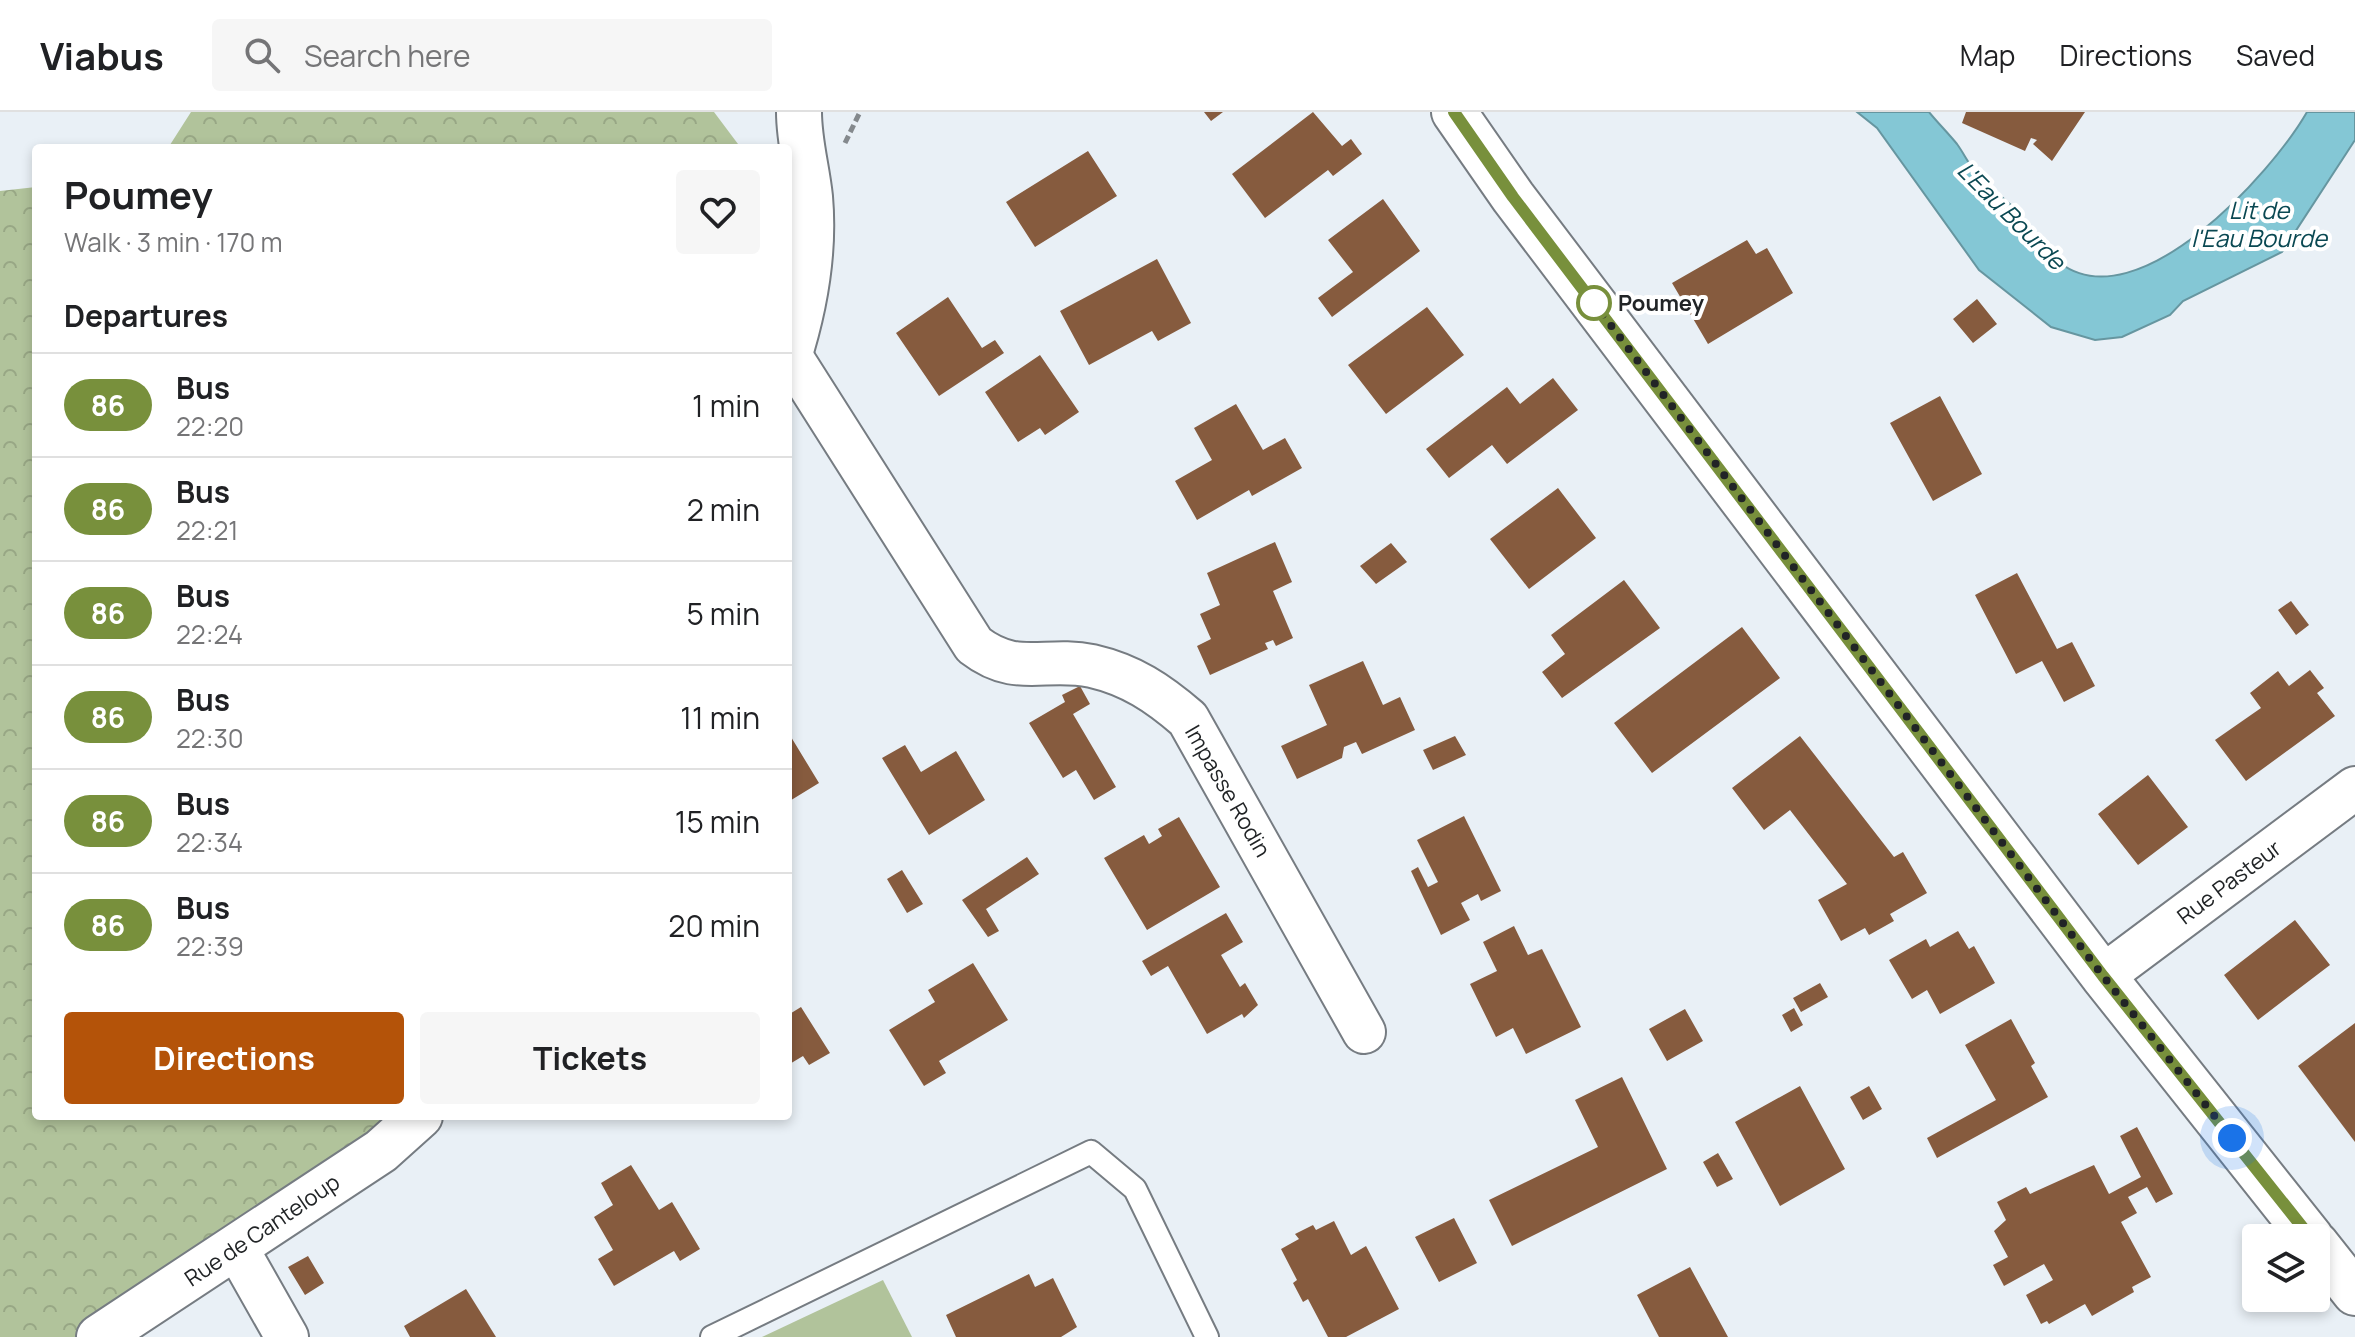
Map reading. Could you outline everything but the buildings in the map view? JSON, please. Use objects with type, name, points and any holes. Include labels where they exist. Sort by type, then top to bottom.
[{"type":"street","points":[[792,346],[811,267],[809,192],[799,139],[799,112]]},
{"type":"street","points":[[1454,112],[1513,197],[2103,976],[2300,1224]]},
{"type":"street","name":"Impasse Rodin","points":[[792,363],[974,645],[995,661],[1091,666],[1135,679],[1156,691],[1188,719],[1364,1032]]},
{"type":"street","name":"Rue Pasteur","points":[[2103,976],[2355,788]]},
{"type":"street","name":"Rue de Canteloup","points":[[99,1337],[381,1151],[416,1120]]},
{"type":"street","points":[[236,1247],[287,1337]]},
{"type":"street","points":[[2330,1262],[2355,1293]]},
{"type":"lane","points":[[712,1337],[1091,1152],[1135,1189],[1207,1337]]},
{"type":"green space","points":[[191,112],[714,112],[738,144],[171,144]]},
{"type":"green space","points":[[32,187],[32,1120],[414,1120],[99,1337],[0,1337],[0,191]]},
{"type":"green space","points":[[883,1280],[912,1337],[762,1337]]},
{"type":"water","name":"Lit de l'Eau Bourde","points":[[1857,112],[1929,112],[1957,144],[1977,175],[2013,207],[2053,257],[2092,276],[2127,273],[2163,257],[2200,232],[2265,170],[2307,112],[2355,112],[2355,140],[2282,252],[2183,301],[2170,315],[2122,337],[2095,340],[2051,327],[1979,270],[1877,128]]},
{"type":"bus line","name":"86","points":[[1454,112],[1513,197],[2103,976],[2300,1224]]},
{"type":"place","name":"Poumey","points":[[1594,303]]},
{"type":"route","points":[[1594,303],[2103,976],[2232,1138]]},
{"type":"water label","name":"L'Eau Bourde","points":[[2011,216]]}]
